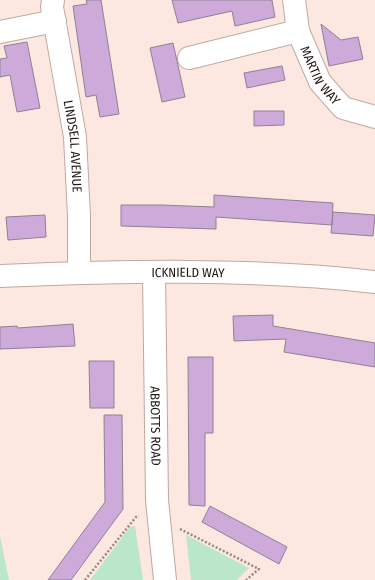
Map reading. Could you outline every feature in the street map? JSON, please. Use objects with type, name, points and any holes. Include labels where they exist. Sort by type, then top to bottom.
[{"type":"street","name":"MARTIN WAY","points":[[294,0],[298,31],[320,82],[343,108],[375,117]]},
{"type":"street","name":"LINDSELL AVENUE","points":[[0,32],[54,10],[74,137],[79,216],[79,273]]},
{"type":"street","name":"MARTIN WAY","points":[[189,58],[298,31]]},
{"type":"street","name":"ICKNIELD WAY","points":[[0,276],[218,271],[375,282]]},
{"type":"street","name":"ABBOTTS ROAD","points":[[154,272],[160,524],[165,580]]},
{"type":"path","points":[[85,580],[136,517],[181,529],[259,569],[246,580]]},
{"type":"green space","points":[[135,526],[143,580],[90,580],[130,527]]},
{"type":"green space","points":[[186,535],[249,568],[237,580],[191,580]]},
{"type":"green space","points":[[0,536],[9,580],[0,580]]},
{"type":"building","points":[[86,0],[101,0],[119,114],[100,117],[96,95],[86,97],[73,6],[87,4]]},
{"type":"building","points":[[172,0],[272,0],[275,17],[235,26],[232,11],[178,23]]},
{"type":"building","points":[[321,24],[341,40],[358,37],[363,59],[329,66]]},
{"type":"building","points":[[27,42],[40,108],[17,112],[10,75],[0,77],[0,59],[7,58],[4,46]]},
{"type":"building","points":[[173,43],[185,97],[162,102],[150,48]]},
{"type":"building","points":[[282,66],[285,80],[247,88],[244,73]]},
{"type":"building","points":[[254,111],[284,111],[284,125],[254,126]]},
{"type":"building","points":[[214,195],[333,203],[332,225],[216,217],[216,229],[121,226],[121,205],[214,207]]},
{"type":"building","points":[[333,212],[375,215],[373,236],[331,233]]},
{"type":"building","points":[[45,215],[46,237],[8,240],[6,217]]},
{"type":"building","points":[[273,315],[273,326],[375,343],[375,367],[284,352],[286,339],[234,341],[233,316]]},
{"type":"building","points":[[73,324],[75,346],[0,349],[0,327],[17,326],[18,328]]},
{"type":"building","points":[[188,357],[213,357],[213,433],[205,433],[205,506],[189,505]]},
{"type":"building","points":[[89,361],[114,361],[114,408],[90,408]]},
{"type":"building","points":[[104,415],[122,415],[123,509],[71,580],[48,580],[105,502]]},
{"type":"building","points":[[210,506],[287,547],[279,564],[202,522]]}]
